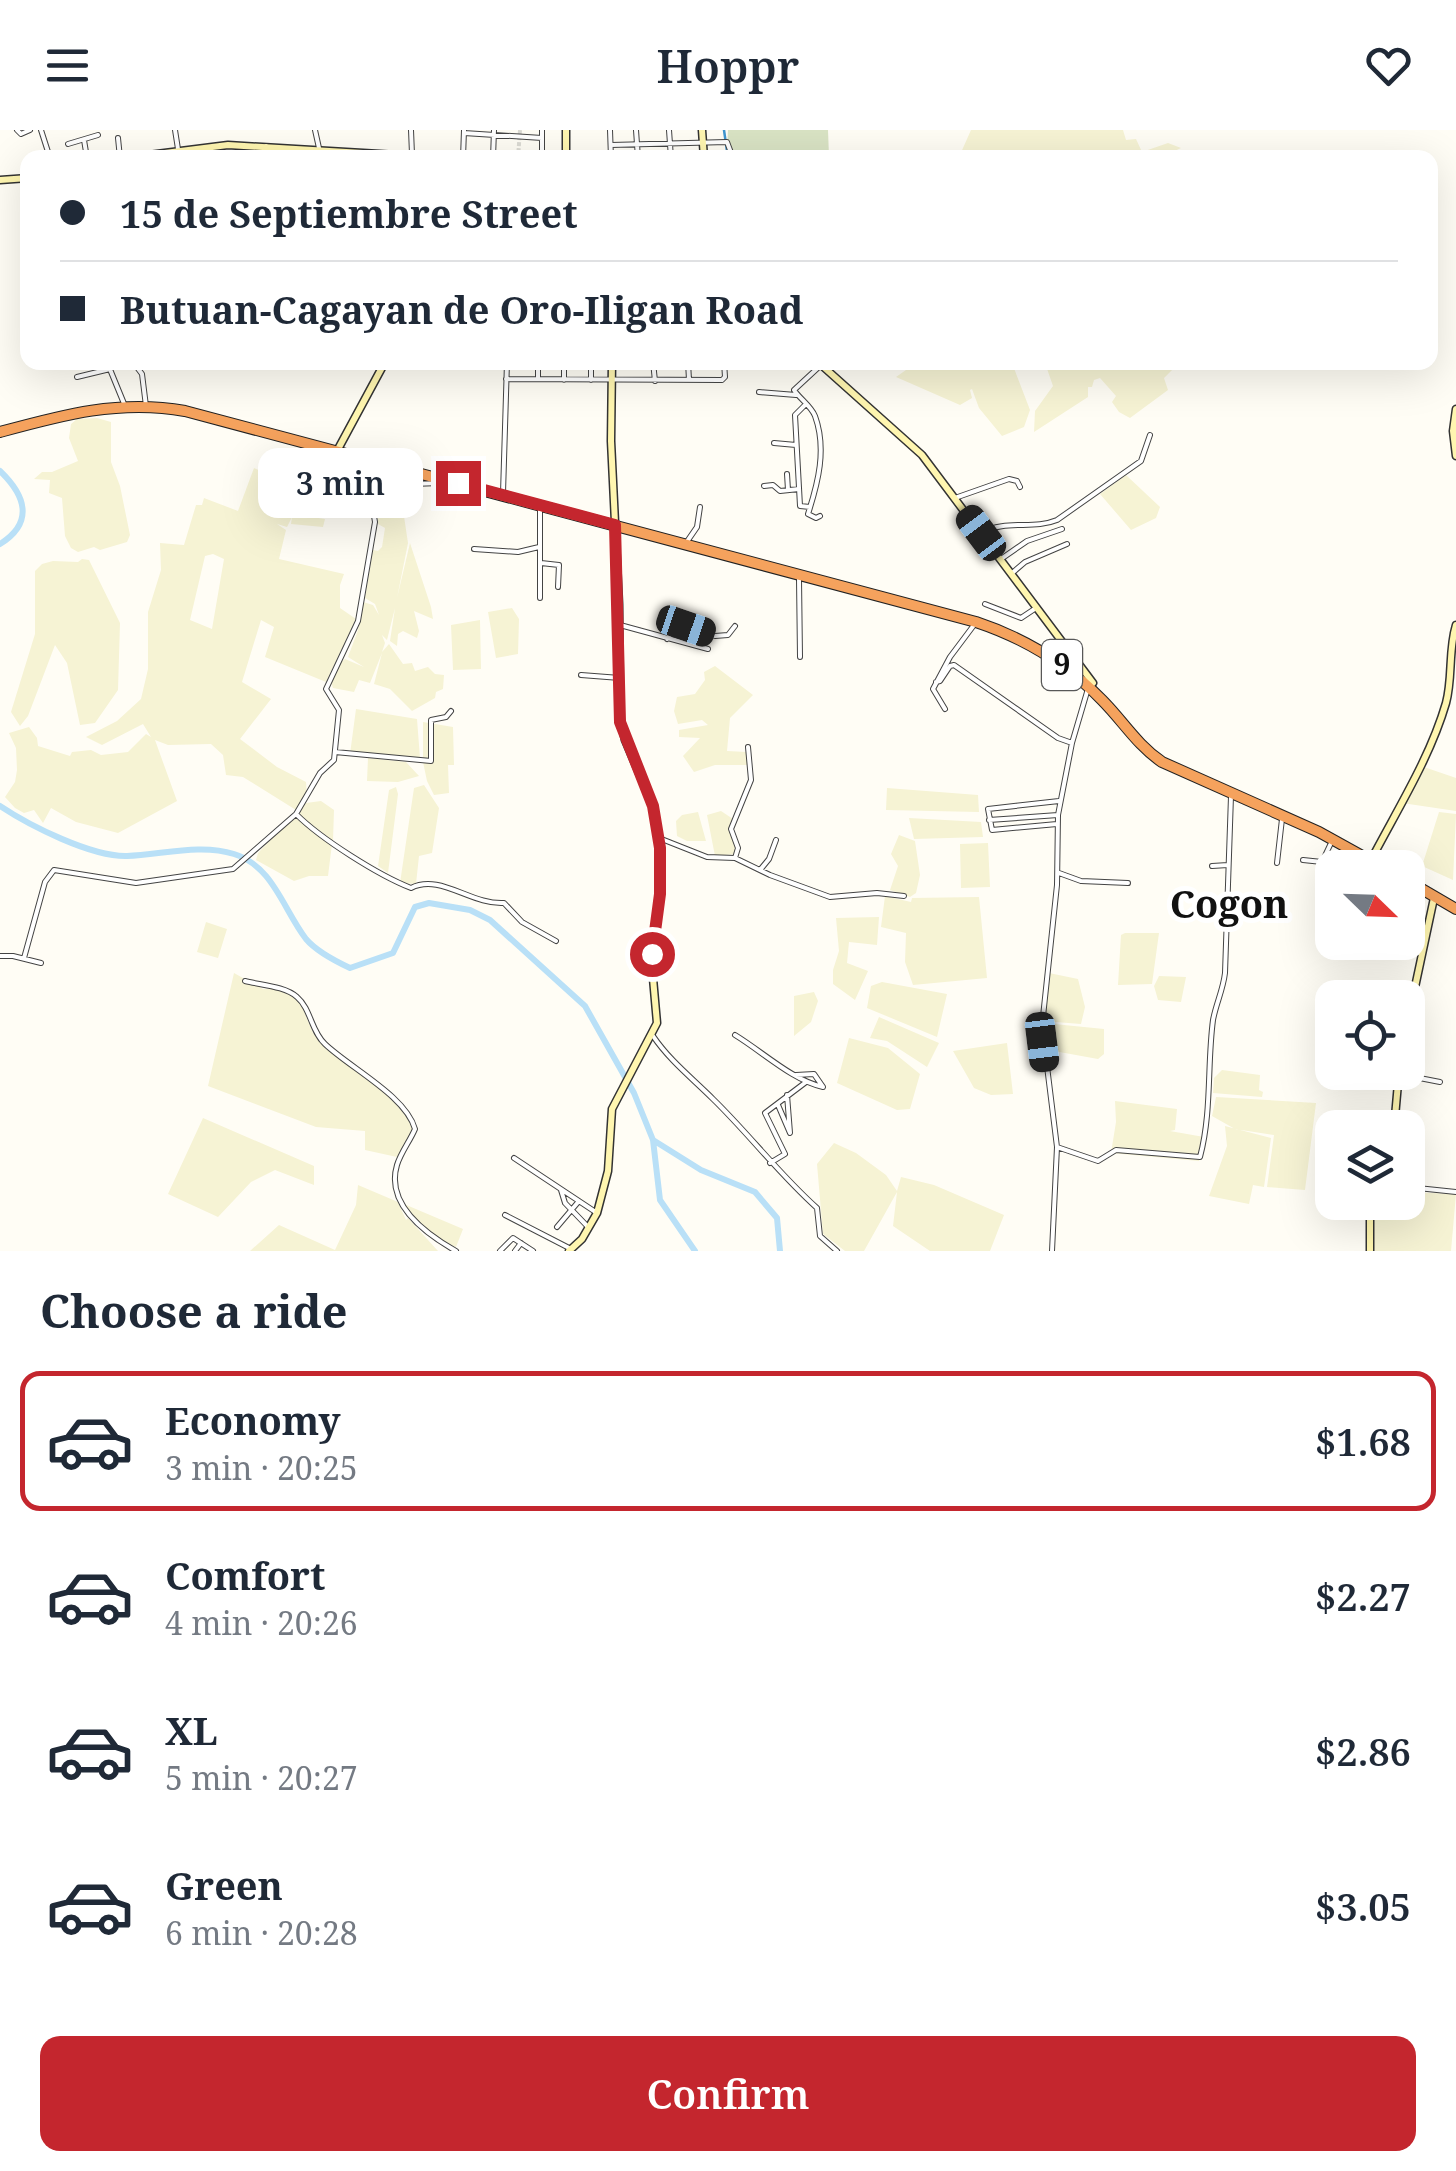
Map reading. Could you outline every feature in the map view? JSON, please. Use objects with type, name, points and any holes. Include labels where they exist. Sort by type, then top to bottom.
[{"type":"highway","name":"9","points":[[0,432],[90,408],[146,406],[200,414],[976,622],[1035,648],[1089,687],[1155,757],[1352,850]]},
{"type":"highway","points":[[1425,891],[1456,909]]},
{"type":"street","points":[[17,130],[21,134],[30,130]]},
{"type":"street","points":[[175,130],[178,149]]},
{"type":"street","points":[[315,130],[319,148]]},
{"type":"street","points":[[542,130],[542,150]]},
{"type":"street","points":[[610,130],[610,150]]},
{"type":"street","points":[[636,130],[638,150]]},
{"type":"street","points":[[669,130],[670,150]]},
{"type":"street","points":[[702,130],[704,150]]},
{"type":"street","points":[[464,132],[542,138]]},
{"type":"street","points":[[68,144],[98,135]]},
{"type":"street","points":[[118,138],[120,150]]},
{"type":"street","points":[[84,140],[86,150]]},
{"type":"street","points":[[610,145],[724,142],[728,150]]},
{"type":"street","points":[[172,150],[266,146],[340,150]]},
{"type":"street","points":[[76,377],[97,370]]},
{"type":"street","points":[[111,370],[125,406]]},
{"type":"street","points":[[139,370],[146,406]]},
{"type":"street","points":[[337,451],[381,370]]},
{"type":"street","points":[[503,496],[507,370]]},
{"type":"street","points":[[538,370],[538,380]]},
{"type":"street","points":[[564,370],[564,380]]},
{"type":"street","points":[[591,370],[591,380]]},
{"type":"street","points":[[506,1216],[570,1250],[589,1228],[606,1182],[611,1114],[657,1023],[652,967],[660,894],[658,838],[653,806],[621,728],[612,370]]},
{"type":"street","points":[[654,370],[655,380]]},
{"type":"street","points":[[688,370],[689,380]]},
{"type":"street","points":[[506,379],[722,380],[725,370]]},
{"type":"street","points":[[796,395],[797,385],[813,370]]},
{"type":"street","points":[[826,370],[914,447],[1093,683],[1072,743],[1058,815],[1057,873],[1042,1026],[1057,1148],[1052,1251]]},
{"type":"street","points":[[759,392],[796,395],[814,414],[820,480],[808,514],[820,516]]},
{"type":"street","points":[[806,404],[795,414],[796,445],[800,506],[810,507]]},
{"type":"street","points":[[1456,409],[1456,456]]},
{"type":"street","points":[[981,533],[994,526],[1047,524],[1057,520],[1141,461],[1148,450],[1150,435]]},
{"type":"street","points":[[774,443],[796,445]]},
{"type":"street","points":[[788,474],[788,490]]},
{"type":"street","points":[[24,958],[45,882],[54,870],[136,883],[223,873],[237,866],[296,814],[320,774],[333,762],[339,713],[326,688],[358,621],[375,522],[362,486],[368,482],[433,484],[442,479]]},
{"type":"street","points":[[955,498],[1008,479],[1016,480],[1020,487]]},
{"type":"street","points":[[764,486],[798,489]]},
{"type":"street","points":[[540,598],[541,506]]},
{"type":"street","points":[[686,544],[697,527],[700,507]]},
{"type":"street","points":[[1000,559],[1027,542],[1062,529]]},
{"type":"street","points":[[1011,574],[1025,562],[1067,544]]},
{"type":"street","points":[[474,550],[518,552],[539,547]]},
{"type":"street","points":[[539,563],[558,565],[558,587]]},
{"type":"street","points":[[799,574],[800,657]]},
{"type":"street","points":[[985,604],[1020,618],[1036,608]]},
{"type":"street","points":[[669,610],[677,622],[718,636],[728,635],[736,626]]},
{"type":"street","points":[[667,639],[677,622]]},
{"type":"street","points":[[945,709],[933,689],[976,622]]},
{"type":"street","points":[[620,625],[708,648]]},
{"type":"street","points":[[1385,850],[1448,695],[1456,625]]},
{"type":"street","points":[[936,682],[954,665],[1058,738],[1072,743]]},
{"type":"street","points":[[581,675],[620,678]]},
{"type":"street","points":[[334,752],[431,761],[430,720],[446,716],[451,710]]},
{"type":"street","points":[[735,858],[738,848],[731,826],[751,780],[748,747]]},
{"type":"street","points":[[1057,1148],[1098,1161],[1116,1150],[1200,1156],[1205,1136],[1213,1019],[1223,992],[1231,791]]},
{"type":"street","points":[[1058,824],[992,830],[989,806],[1061,800]]},
{"type":"street","points":[[296,814],[391,879],[411,888],[422,882],[439,883],[487,904],[504,903],[522,922],[556,942]]},
{"type":"street","points":[[990,820],[1058,815]]},
{"type":"street","points":[[1278,863],[1282,815]]},
{"type":"street","points":[[658,838],[707,858],[735,858],[834,898],[877,892],[904,896]]},
{"type":"street","points":[[1303,860],[1322,862],[1333,839]]},
{"type":"street","points":[[760,870],[776,840]]},
{"type":"street","points":[[1212,866],[1228,865]]},
{"type":"street","points":[[1057,873],[1081,881],[1128,883]]},
{"type":"street","points":[[1425,931],[1434,897]]},
{"type":"street","points":[[1213,901],[1226,901]]},
{"type":"street","points":[[0,956],[41,963]]},
{"type":"street","points":[[245,981],[283,990],[298,998],[321,1040],[377,1085],[411,1119],[416,1130],[397,1164],[396,1194],[411,1217],[456,1251]]},
{"type":"street","points":[[735,1035],[806,1082],[824,1086],[814,1074],[796,1075]]},
{"type":"street","points":[[653,1036],[770,1164],[817,1208],[820,1236],[837,1251]]},
{"type":"street","points":[[1425,1079],[1440,1082]]},
{"type":"street","points":[[770,1164],[785,1154],[764,1116],[806,1082]]},
{"type":"street","points":[[778,1104],[790,1133],[787,1094]]},
{"type":"street","points":[[514,1158],[597,1213]]},
{"type":"street","points":[[606,1182],[615,1177]]},
{"type":"street","points":[[1425,1189],[1456,1192]]},
{"type":"street","points":[[561,1190],[565,1203],[589,1228]]},
{"type":"street","points":[[557,1227],[579,1201]]},
{"type":"street","points":[[1370,1220],[1370,1251]]},
{"type":"street","points":[[500,1251],[510,1238],[531,1250]]},
{"type":"street","points":[[515,1251],[521,1243]]},
{"type":"shaded area","points":[[971,130],[1123,130],[1126,140],[1136,139],[1141,150],[962,150]]},
{"type":"shaded area","points":[[1168,143],[1181,148],[1177,150],[1148,150]]},
{"type":"shaded area","points":[[906,370],[1015,370],[1030,410],[1024,427],[1002,436],[979,408],[972,389],[972,398],[960,405],[896,377]]},
{"type":"shaded area","points":[[1047,370],[1172,370],[1164,378],[1168,390],[1130,418],[1119,412],[1112,402],[1116,396],[1100,378],[1088,387],[1088,397],[1034,432],[1035,411],[1053,386]]},
{"type":"shaded area","points":[[77,419],[111,422],[111,462],[130,535],[127,542],[78,552],[65,536],[62,498],[49,493],[50,480],[34,479],[42,472],[78,461],[69,438],[71,424]]},
{"type":"shaded area","points":[[254,468],[301,489],[292,514],[325,519],[323,527],[291,524],[292,517],[287,527],[277,524],[286,530],[279,559],[344,574],[340,608],[356,619],[326,682],[265,657],[274,627],[261,620],[242,682],[271,699],[240,739],[277,767],[306,782],[307,798],[296,810],[243,777],[226,775],[223,755],[211,744],[168,745],[155,740],[177,801],[118,833],[76,822],[51,808],[43,823],[34,810],[24,813],[15,808],[5,797],[15,782],[17,770],[16,748],[9,733],[29,727],[38,746],[70,756],[72,752],[91,750],[101,755],[128,752],[146,734],[151,737],[143,724],[102,745],[86,737],[117,721],[141,699],[148,669],[148,612],[161,570],[160,543],[184,545],[196,505],[202,505],[204,498],[238,511]],"holes":[[[213,554],[224,559],[212,629],[190,620],[205,556]]]},
{"type":"shaded area","points":[[1126,475],[1160,507],[1156,518],[1131,530],[1100,494]]},
{"type":"shaded area","points":[[367,484],[396,486],[401,496],[408,543],[397,598],[410,543],[431,607],[433,619],[414,611],[417,638],[403,631],[398,634],[397,646],[390,641],[395,608],[387,640],[382,635],[382,652],[389,644],[403,664],[412,663],[415,671],[428,667],[435,674],[444,675],[443,689],[436,692],[435,698],[412,711],[390,689],[374,684],[382,653],[370,683],[359,680],[354,692],[333,688],[331,682],[345,659],[364,667],[348,657],[363,602],[373,605],[379,615],[375,604],[365,598],[373,550],[382,547],[385,528],[378,524]]},
{"type":"shaded area","points":[[89,560],[120,623],[118,690],[95,723],[80,725],[67,663],[55,645],[28,716],[20,726],[11,712],[35,634],[35,571],[53,561]]},
{"type":"shaded area","points":[[512,608],[519,619],[518,654],[496,658],[488,612]]},
{"type":"shaded area","points":[[480,620],[481,669],[453,670],[451,625]]},
{"type":"shaded area","points":[[715,666],[753,695],[730,718],[727,751],[747,752],[748,765],[715,765],[694,772],[683,756],[700,738],[679,737],[679,730],[708,725],[702,720],[678,724],[674,711],[677,697],[695,694],[705,680],[704,672]]},
{"type":"shaded area","points":[[356,709],[417,719],[420,758],[350,754]]},
{"type":"shaded area","points":[[423,722],[453,727],[454,765],[448,765],[449,793],[434,795],[427,781]]},
{"type":"shaded area","points":[[368,758],[406,762],[419,776],[398,782],[367,781]]},
{"type":"shaded area","points":[[1424,767],[1456,778],[1456,811],[1402,803]]},
{"type":"shaded area","points":[[424,785],[439,808],[432,853],[419,856],[416,884],[400,883],[414,788]]},
{"type":"shaded area","points":[[396,787],[388,873],[378,866],[389,790]]},
{"type":"shaded area","points":[[887,788],[978,795],[979,812],[886,810]]},
{"type":"shaded area","points":[[321,801],[334,810],[333,841],[299,815],[332,844],[328,876],[294,881],[256,860],[258,853],[306,803]]},
{"type":"shaded area","points":[[721,811],[733,819],[730,830],[737,848],[735,854],[715,856],[707,815]]},
{"type":"shaded area","points":[[698,812],[706,841],[687,841],[677,836],[676,821],[682,815]]},
{"type":"shaded area","points":[[1439,812],[1456,814],[1453,880],[1425,867]]},
{"type":"shaded area","points":[[909,818],[981,822],[983,837],[914,839]]},
{"type":"shaded area","points":[[899,835],[915,841],[920,875],[916,893],[910,897],[890,890],[898,866],[891,854]]},
{"type":"shaded area","points":[[988,843],[990,887],[961,888],[960,844]]},
{"type":"shaded area","points":[[885,896],[911,902],[912,898],[979,897],[987,978],[913,985],[905,962],[906,933],[881,927]]},
{"type":"shaded area","points":[[879,917],[877,945],[849,942],[847,963],[868,971],[855,1000],[833,984],[839,951],[836,918]]},
{"type":"shaded area","points":[[206,922],[227,929],[218,958],[197,952]]},
{"type":"shaded area","points":[[1159,933],[1152,984],[1118,985],[1121,935]]},
{"type":"shaded area","points":[[234,973],[263,989],[290,989],[313,1033],[386,1093],[415,1126],[397,1157],[365,1150],[365,1131],[316,1127],[208,1086]]},
{"type":"shaded area","points":[[1049,973],[1078,979],[1085,1007],[1081,1024],[1043,1021]]},
{"type":"shaded area","points":[[1159,976],[1186,977],[1181,1002],[1158,1000],[1154,986]]},
{"type":"shaded area","points":[[882,982],[947,994],[937,1037],[867,1008],[871,986]]},
{"type":"shaded area","points":[[814,992],[818,1001],[811,1022],[794,1036],[794,996]]},
{"type":"shaded area","points":[[879,1017],[939,1043],[927,1067],[887,1041],[870,1038]]},
{"type":"shaded area","points":[[1044,1023],[1104,1029],[1104,1054],[1098,1059],[1046,1047]]},
{"type":"shaded area","points":[[849,1038],[888,1048],[920,1074],[910,1109],[897,1110],[837,1083]]},
{"type":"shaded area","points":[[1007,1043],[1013,1094],[991,1095],[974,1088],[953,1051]]},
{"type":"shaded area","points":[[1222,1070],[1260,1075],[1262,1097],[1213,1093],[1214,1078]]},
{"type":"shaded area","points":[[1216,1097],[1316,1103],[1305,1190],[1267,1187],[1274,1135],[1235,1129],[1212,1116]]},
{"type":"shaded area","points":[[1115,1101],[1177,1109],[1175,1130],[1170,1131],[1204,1137],[1199,1161],[1111,1153]]},
{"type":"shaded area","points":[[203,1118],[314,1166],[314,1185],[275,1170],[251,1182],[218,1217],[168,1194]]},
{"type":"shaded area","points":[[1225,1126],[1271,1138],[1264,1187],[1253,1185],[1249,1204],[1209,1196],[1227,1146]]},
{"type":"shaded area","points":[[834,1143],[856,1153],[886,1175],[897,1191],[901,1177],[934,1185],[1004,1215],[990,1251],[930,1251],[893,1226],[897,1192],[864,1251],[845,1251],[823,1234],[817,1164]]},
{"type":"shaded area","points":[[358,1185],[398,1202],[406,1220],[438,1251],[250,1251],[279,1225],[335,1250],[356,1205]]},
{"type":"shaded area","points":[[1425,1193],[1456,1194],[1451,1251],[1374,1251],[1373,1220],[1425,1220]]},
{"type":"shaded area","points":[[404,1204],[463,1229],[456,1247],[437,1239],[408,1214]]},
{"type":"green space","points":[[728,130],[828,130],[829,150],[727,148]]},
{"type":"waterway","points":[[724,130],[727,150]]},
{"type":"waterway","points":[[0,471],[15,489],[22,508],[18,527],[0,544]]},
{"type":"waterway","points":[[0,806],[62,839],[113,855],[208,850],[247,860],[268,878],[310,944],[350,968],[393,953],[415,907],[429,903],[470,910],[490,920],[585,1006],[634,1093],[653,1140],[660,1200],[695,1251]]},
{"type":"waterway","points":[[653,1140],[701,1170],[755,1192],[777,1218],[780,1251]]},
{"type":"tunnel","points":[[519,150],[520,130]]},
{"type":"district","name":"Cogon","points":[[1229,905]]},
{"type":"route","points":[[458,483],[615,525],[620,722],[653,806],[660,848],[660,894],[652,954]]}]
